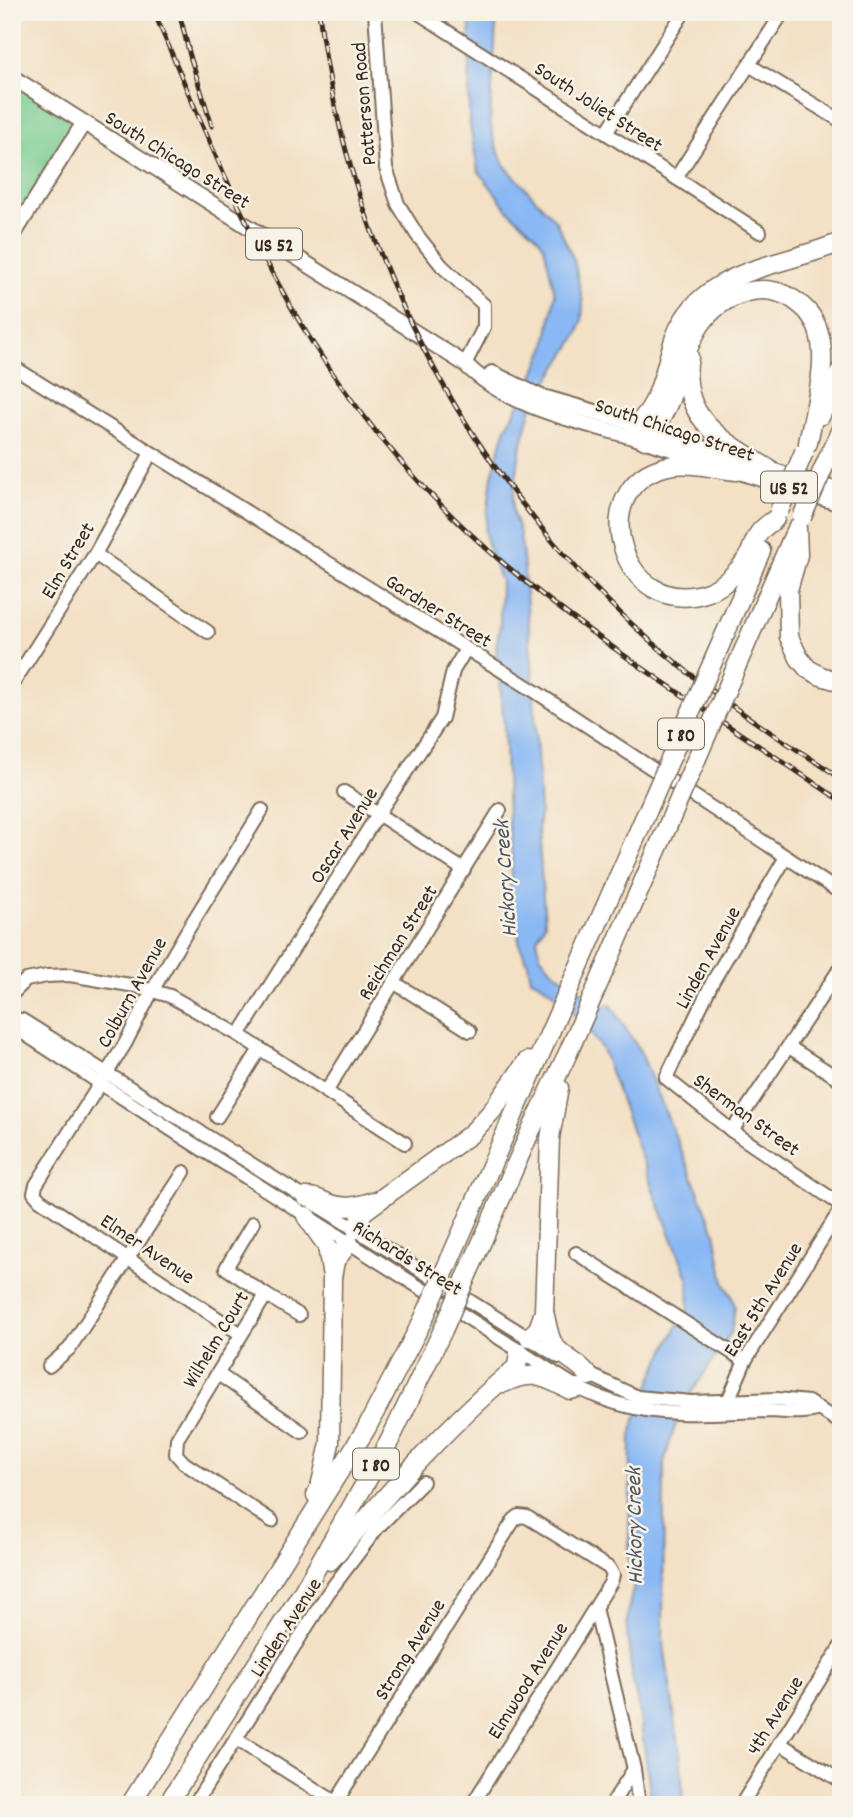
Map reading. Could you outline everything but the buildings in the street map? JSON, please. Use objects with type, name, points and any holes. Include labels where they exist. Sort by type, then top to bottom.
[{"type":"highway","points":[[645,432],[679,328],[705,294],[735,276],[841,242]]},
{"type":"highway","points":[[645,432],[663,416],[682,359],[702,322],[716,307],[735,296],[756,290],[774,291],[793,298],[808,311],[817,327],[822,348],[822,371],[806,448]]},
{"type":"highway","points":[[692,340],[688,384],[693,403],[705,425],[719,438],[769,469]]},
{"type":"highway","name":"I 80","points":[[130,1805],[366,1429],[423,1320],[841,370]]},
{"type":"highway","name":"I 80","points":[[167,1805],[302,1593],[389,1442],[443,1330],[568,1053],[839,434]]},
{"type":"highway","points":[[737,471],[688,464],[667,466],[647,475],[633,487],[623,505],[619,522],[620,543],[635,574],[650,586],[669,595],[689,596],[708,592],[726,581],[741,566],[760,531],[777,515]]},
{"type":"highway","points":[[799,522],[798,555],[788,590],[789,637],[799,658],[808,669],[841,682]]},
{"type":"highway","points":[[289,1553],[321,1483],[330,1443],[332,1278],[335,1261],[352,1236],[363,1212],[471,1133],[492,1111],[518,1076],[536,1045],[548,1034]]},
{"type":"highway","points":[[491,1389],[518,1376],[536,1374],[550,1378],[570,1390],[583,1382],[583,1367],[556,1348],[551,1341],[544,1312],[550,1138],[568,1053]]},
{"type":"highway","points":[[306,1197],[311,1196],[347,1208],[378,1200]]},
{"type":"highway","points":[[306,1216],[327,1246],[332,1278]]},
{"type":"highway","points":[[302,1593],[390,1490],[491,1389],[517,1367],[524,1345],[538,1329],[544,1312]]},
{"type":"main road","name":"South Chicago Street","points":[[12,77],[465,364],[476,375],[539,396],[563,410],[841,491]]},
{"type":"main road","points":[[12,237],[83,124]]},
{"type":"main road","name":"South Chicago Street","points":[[645,432],[737,471],[841,504]]},
{"type":"street","name":"Patterson Road","points":[[375,12],[386,167],[398,204],[417,235],[442,266],[484,305],[484,327],[465,364]]},
{"type":"street","name":"South Joliet Street","points":[[417,12],[760,232]]},
{"type":"street","points":[[606,133],[684,12]]},
{"type":"street","points":[[676,178],[783,12]]},
{"type":"street","points":[[749,65],[841,121]]},
{"type":"street","name":"Gardner Street","points":[[12,366],[536,692],[841,893]]},
{"type":"street","name":"Elm Street","points":[[12,685],[95,554],[151,453]]},
{"type":"street","points":[[95,554],[208,632]]},
{"type":"street","name":"Oscar Avenue","points":[[239,1035],[378,814],[442,718],[453,671],[466,649]]},
{"type":"street","points":[[344,792],[464,870]]},
{"type":"street","name":"Colburn Avenue","points":[[34,1193],[36,1185],[125,1044],[152,991],[215,883],[262,810]]},
{"type":"street","name":"Reichman Street","points":[[326,1092],[500,810]]},
{"type":"street","name":"Linden Avenue","points":[[666,1077],[713,981],[786,857]]},
{"type":"street","points":[[732,1131],[841,967]]},
{"type":"street","points":[[12,994],[26,981],[47,976],[70,975],[170,996],[239,1035],[405,1143]]},
{"type":"street","points":[[395,983],[470,1031]]},
{"type":"street","name":"Richards Street","points":[[12,1021],[22,1020],[306,1216],[418,1270],[524,1345],[583,1382],[604,1401],[689,1408],[725,1407],[778,1399],[808,1402],[841,1423]]},
{"type":"street","points":[[789,1047],[841,1080]]},
{"type":"street","points":[[216,1117],[260,1049]]},
{"type":"street","name":"Sherman Street","points":[[666,1077],[732,1131],[841,1207]]},
{"type":"street","name":"Richards Street","points":[[104,1078],[306,1197],[352,1236]]},
{"type":"street","points":[[49,1366],[69,1349],[184,1172]]},
{"type":"street","name":"Elmer Avenue","points":[[34,1193],[40,1200],[241,1334]]},
{"type":"street","name":"East 5th Avenue","points":[[725,1407],[745,1362],[841,1207]]},
{"type":"street","name":"Wilhelm Court","points":[[253,1223],[226,1268],[266,1295],[177,1439],[176,1454],[184,1463],[272,1521]]},
{"type":"street","points":[[576,1253],[745,1362]]},
{"type":"street","points":[[266,1295],[299,1315]]},
{"type":"street","points":[[218,1374],[302,1432]]},
{"type":"street","name":"Linden Avenue","points":[[194,1805],[328,1593],[378,1527],[423,1482]]},
{"type":"street","name":"Elmwood Avenue","points":[[472,1805],[613,1575],[609,1569],[527,1517],[519,1516]]},
{"type":"street","name":"Strong Avenue","points":[[336,1804],[519,1516]]},
{"type":"street","points":[[595,1608],[634,1769],[639,1805]]},
{"type":"street","name":"4th Avenue","points":[[741,1805],[841,1646]]},
{"type":"street","points":[[236,1739],[336,1804]]},
{"type":"street","points":[[779,1743],[841,1781]]},
{"type":"street","points":[[611,1805],[634,1769]]},
{"type":"green space","points":[[12,82],[78,125],[12,230]]},
{"type":"water","name":"Hickory Creek","points":[[470,12],[497,12],[490,121],[494,139],[505,166],[556,221],[574,260],[583,303],[582,321],[577,336],[532,406],[520,451],[513,498],[513,513],[520,534],[523,558],[533,677],[540,813],[538,829],[545,923],[537,939],[540,955],[552,970],[602,1006],[611,1005],[641,1053],[715,1232],[724,1283],[735,1307],[731,1333],[690,1395],[674,1429],[664,1462],[663,1638],[680,1753],[684,1805],[652,1805],[627,1633],[628,1611],[635,1580],[629,1563],[631,1435],[661,1358],[689,1308],[688,1278],[602,1049],[560,999],[531,979],[528,963],[520,946],[510,891],[512,858],[504,723],[496,647],[500,626],[501,582],[485,532],[492,476],[505,430],[528,388],[546,346],[555,294],[544,246],[536,235],[508,210],[478,170],[469,120]]},
{"type":"railway","points":[[154,12],[246,221],[289,303],[353,402],[423,487],[502,562],[583,626],[841,801]]},
{"type":"railway","points":[[179,12],[212,126]]},
{"type":"railway","points":[[319,12],[335,107],[361,199],[395,290],[438,376],[489,458],[548,535],[613,606],[704,685],[841,778]]}]
